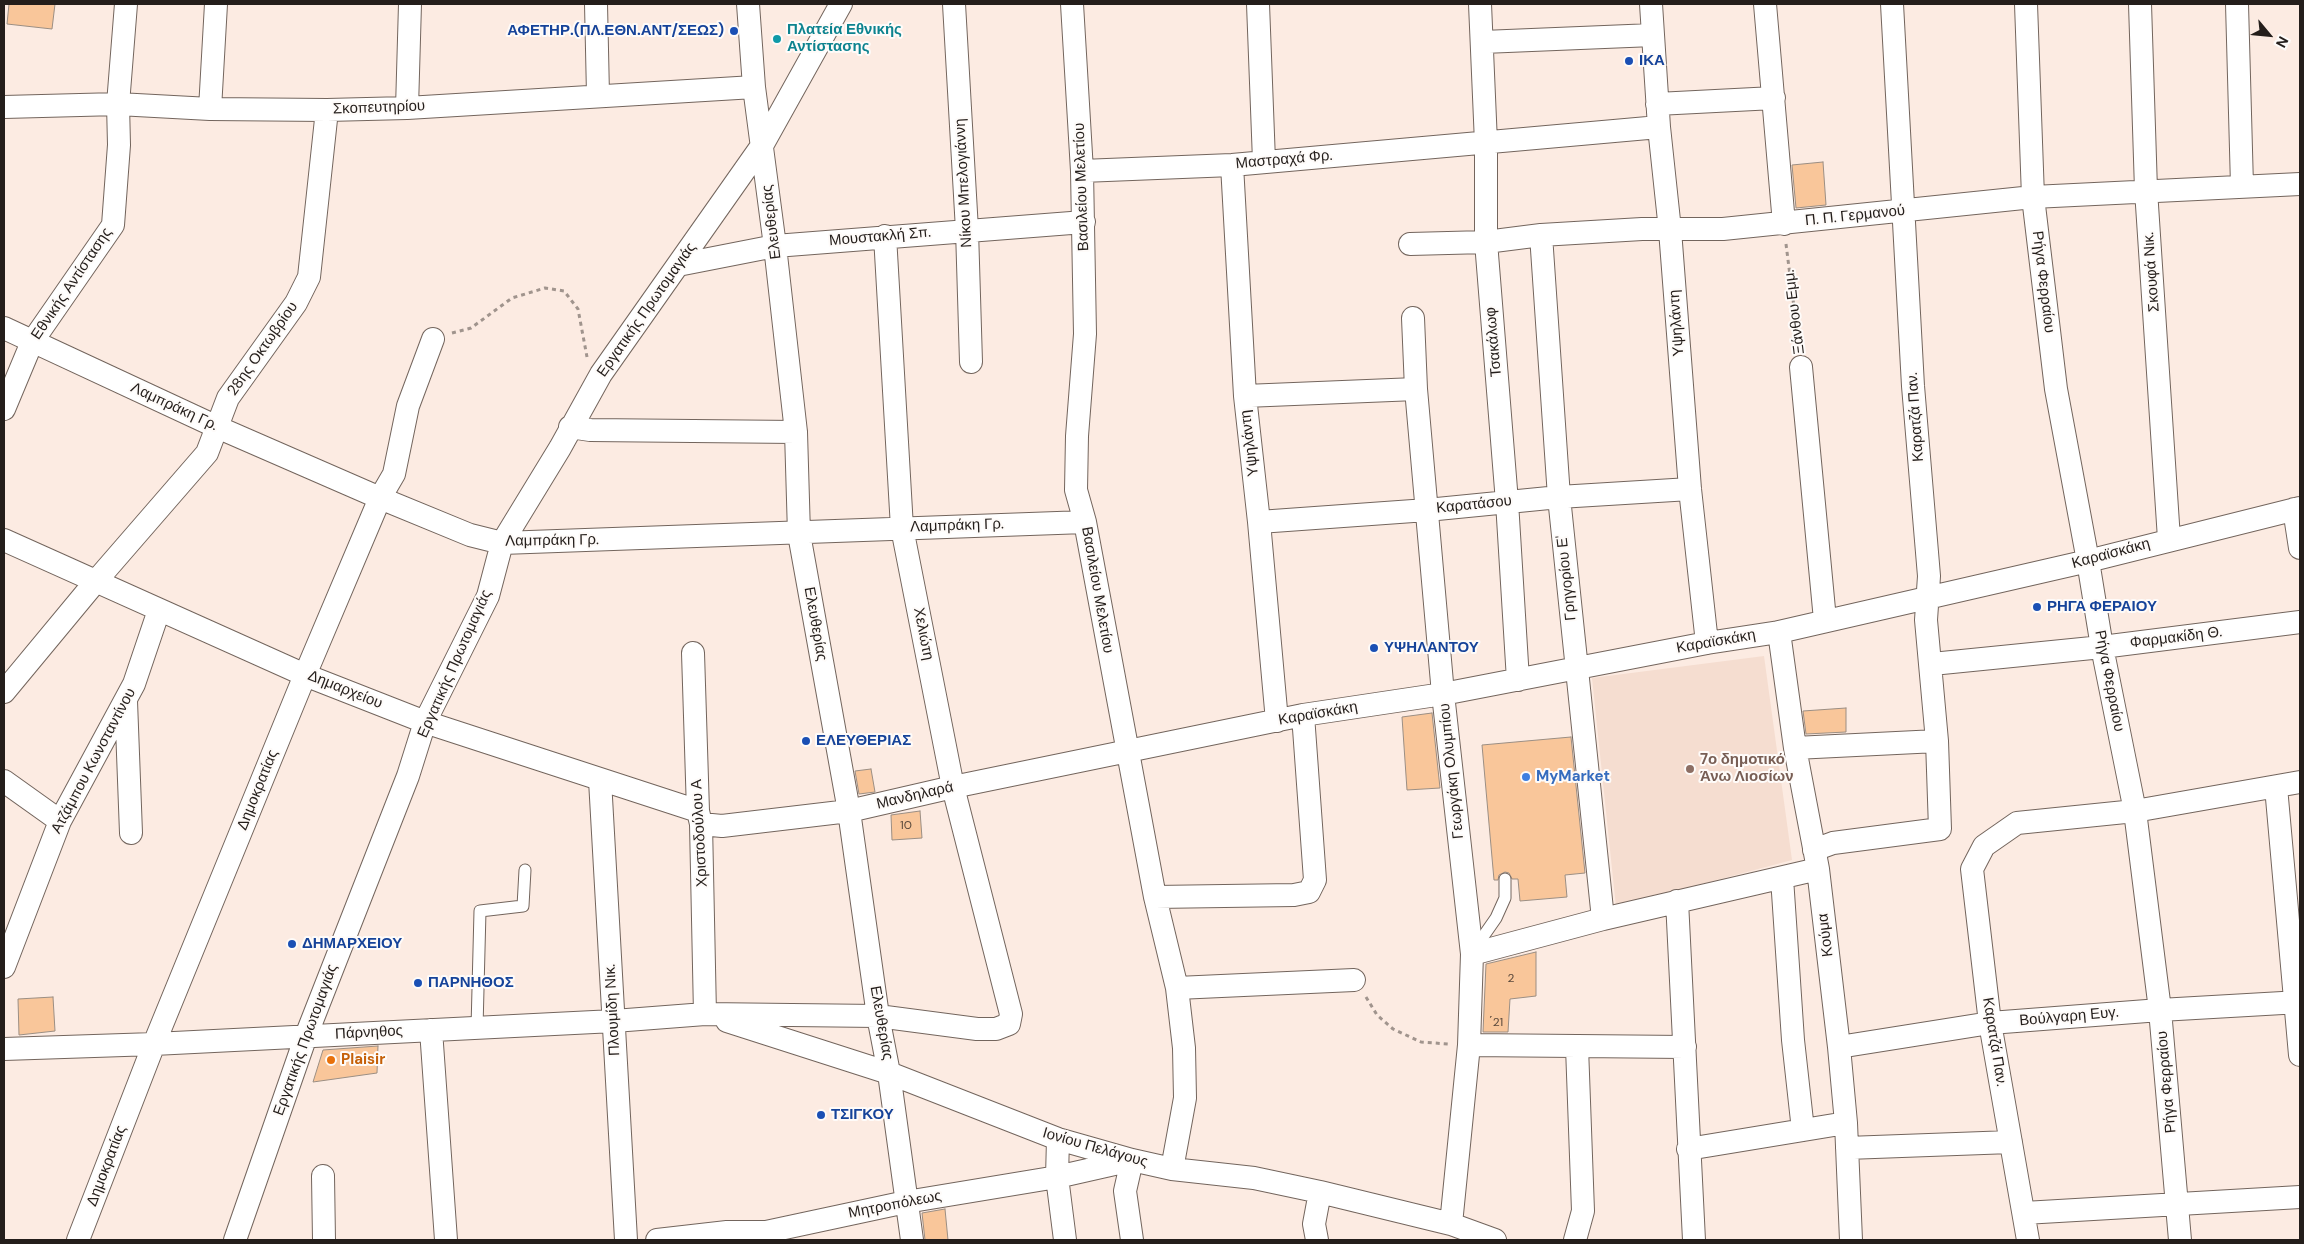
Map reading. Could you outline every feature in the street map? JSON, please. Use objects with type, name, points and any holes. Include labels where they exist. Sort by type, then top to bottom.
[{"type":"street","name":"Εθνικής Αντίστασης","points":[[4,409],[32,342],[112,225],[119,145],[118,104],[126,4]]},
{"type":"street","points":[[210,109],[216,4]]},
{"type":"street","points":[[407,108],[410,4]]},
{"type":"street","points":[[596,4],[598,95]]},
{"type":"street","name":"Ελευθερίας","points":[[748,4],[754,87],[763,144],[796,432],[799,534],[848,811],[878,1016],[889,1073],[912,1240]]},
{"type":"street","name":"Εργατικής Πρωτομαγιάς","points":[[235,1240],[306,1036],[408,776],[425,722],[488,596],[502,543],[560,448],[601,374],[763,144],[841,4]]},
{"type":"street","name":"Νίκου Μπελογιάννη","points":[[954,4],[968,230],[971,362]]},
{"type":"street","name":"Βασιλείου Μελετίου","points":[[1072,4],[1082,171],[1086,334],[1077,436],[1076,490],[1085,522],[1155,897],[1177,988],[1184,1048],[1185,1098],[1172,1169]]},
{"type":"street","points":[[1258,4],[1264,161]]},
{"type":"street","name":"Τσακάλωφ","points":[[1480,4],[1486,143],[1486,242],[1507,502],[1518,680]]},
{"type":"street","name":"Υψηλάντη","points":[[1651,4],[1657,104],[1670,230],[1690,489],[1707,643]]},
{"type":"street","points":[[1765,4],[1784,224]]},
{"type":"street","name":"Καρατζά Παν.","points":[[1816,860],[1834,843],[1940,829],[1932,664],[1926,620],[1929,576],[1913,386],[1892,4]]},
{"type":"street","name":"Ρήγα Φερραίου","points":[[2026,4],[2032,197],[2056,389],[2102,647],[2135,811],[2160,1010],[2180,1240]]},
{"type":"street","name":"Σκουφά Νικ.","points":[[2140,4],[2146,190],[2169,539]]},
{"type":"street","points":[[2237,4],[2242,186]]},
{"type":"street","points":[[1483,42],[1653,35]]},
{"type":"street","name":"Σκοπευτηρίου","points":[[4,107],[118,104],[210,109],[326,110],[407,108],[754,87]]},
{"type":"street","points":[[1657,104],[1774,98]]},
{"type":"street","name":"28ης Οκτωβρίου","points":[[4,692],[96,581],[207,453],[228,398],[296,303],[309,277],[326,110]]},
{"type":"street","name":"Μαστραχά Φρ.","points":[[1082,171],[1232,165],[1659,127]]},
{"type":"street","name":"Υψηλάντη","points":[[1232,165],[1244,396],[1259,522],[1278,721]]},
{"type":"street","name":"Π. Π. Γερμανού","points":[[1410,244],[1486,242],[1541,235],[1642,229],[1723,229],[2032,197],[2300,184]]},
{"type":"street","name":"Μουστακλή Σπ.","points":[[678,266],[775,246],[1084,222]]},
{"type":"street","name":"Γρηγορίου Ε'","points":[[1541,235],[1559,497],[1603,919]]},
{"type":"street","name":"Χελιώτη","points":[[886,236],[902,528],[954,787],[1011,1014],[1009,1024]]},
{"type":"street","name":"Γεωργάκη Ολυμπίου","points":[[1413,318],[1416,389],[1443,694],[1472,954],[1469,1045],[1451,1224]]},
{"type":"street","name":"Λαμπράκη Γρ.","points":[[4,328],[217,427],[380,498],[470,534],[502,543],[799,534],[902,528],[1085,522]]},
{"type":"street","name":"Δημοκρατίας","points":[[78,1240],[154,1044],[305,675],[380,498],[394,474],[408,406],[433,339]]},
{"type":"street","name":"Ξάνθου Εμμ.","points":[[1802,367],[1826,620]]},
{"type":"street","points":[[1244,396],[1416,389]]},
{"type":"street","points":[[570,427],[590,430],[796,432]]},
{"type":"street","name":"Καρατάσου","points":[[1259,522],[1428,510],[1559,497],[1690,489]]},
{"type":"street","points":[[2297,508],[2300,548]]},
{"type":"street","name":"Καραϊσκάκη","points":[[1127,751],[1303,716],[1443,694],[1707,643],[1779,632],[2088,561],[2297,508]]},
{"type":"street","name":"Δημαρχείου","points":[[4,540],[305,675],[425,722],[600,780],[699,817]]},
{"type":"street","name":"Ατζάμπου Κωνσταντίνου","points":[[4,966],[60,821],[134,684],[159,610]]},
{"type":"street","name":"Φαρμακίδη Θ.","points":[[1932,664],[2102,647],[2300,622]]},
{"type":"street","name":"Κούμα","points":[[1779,632],[1795,748],[1816,860],[1840,1047],[1846,1123],[1851,1240]]},
{"type":"street","name":"Χριστοδούλου Α","points":[[693,653],[705,1014]]},
{"type":"street","points":[[126,700],[131,833]]},
{"type":"street","points":[[1155,897],[1294,896],[1309,892],[1315,880],[1303,716]]},
{"type":"street","points":[[1795,748],[1937,741]]},
{"type":"street","name":"Μανδηλαρά","points":[[699,817],[722,826],[848,811],[1127,751]]},
{"type":"street","name":"Πλουμίδη Νικ.","points":[[600,780],[626,1240]]},
{"type":"street","points":[[4,781],[60,821]]},
{"type":"street","points":[[2135,811],[2276,788],[2300,782]]},
{"type":"street","points":[[2276,788],[2298,1002],[2300,1055]]},
{"type":"street","name":"Καρατζά Παν.","points":[[2028,1240],[1990,1023],[1972,869],[1984,846],[2016,823],[2135,811]]},
{"type":"street","points":[[1472,954],[1603,919],[1782,878],[1816,860]]},
{"type":"street","points":[[1782,878],[1793,1040],[1802,1130]]},
{"type":"street","points":[[1677,901],[1694,1240]]},
{"type":"street","points":[[1177,988],[1354,980]]},
{"type":"street","name":"Βούλγαρη Ευγ.","points":[[1840,1047],[1990,1023],[2298,1002]]},
{"type":"street","name":"Πάρνηθος","points":[[4,1049],[154,1044],[477,1028],[705,1014],[878,1016],[977,1029],[996,1029],[1009,1024]]},
{"type":"street","name":"Ιονίου Πελάγους","points":[[705,1014],[889,1073],[1058,1139],[1172,1169],[1254,1178],[1320,1192],[1451,1224],[1473,1237],[1495,1240]]},
{"type":"street","points":[[431,1030],[446,1240]]},
{"type":"street","points":[[1469,1045],[1577,1048],[1684,1047]]},
{"type":"street","points":[[1575,1240],[1583,1211],[1577,1048]]},
{"type":"street","points":[[1688,1149],[1846,1123]]},
{"type":"street","points":[[1058,1139],[1057,1177],[1065,1240]]},
{"type":"street","points":[[1847,1148],[2011,1142]]},
{"type":"street","points":[[1132,1160],[1125,1191],[1132,1240]]},
{"type":"street","name":"Μητροπόλεως","points":[[657,1240],[766,1232],[906,1202],[1057,1177],[1132,1160]]},
{"type":"street","points":[[323,1176],[324,1240]]},
{"type":"street","points":[[1317,1240],[1314,1224],[1320,1192]]},
{"type":"street","points":[[2024,1213],[2300,1197]]},
{"type":"lane","points":[[477,1028],[480,911],[523,906],[525,870]]},
{"type":"lane","points":[[1472,954],[1496,918],[1505,898],[1506,880]]},
{"type":"path","name":"Ξάνθου Εμμ.","points":[[1784,224],[1802,367]]},
{"type":"path","points":[[433,339],[471,328],[512,298],[546,288],[564,291],[578,309],[589,365],[601,374]]},
{"type":"path","points":[[1354,980],[1378,1015],[1393,1029],[1421,1042],[1469,1045]]},
{"type":"shaded area","name":"7ο δημοτικό Άνω Λιοσίων","points":[[1764,656],[1792,860],[1616,907],[1592,678]]},
{"type":"building","points":[[9,4],[55,4],[52,29],[7,24]]},
{"type":"building","points":[[1823,162],[1826,205],[1796,208],[1792,165]]},
{"type":"building","points":[[1846,708],[1846,732],[1806,734],[1803,711]]},
{"type":"building","points":[[1432,713],[1440,788],[1407,790],[1402,717]]},
{"type":"building","points":[[1571,737],[1585,873],[1565,875],[1567,897],[1520,901],[1518,879],[1512,879],[1509,873],[1505,872],[1499,875],[1498,880],[1494,880],[1482,745]]},
{"type":"building","points":[[871,769],[875,792],[859,794],[855,771]]},
{"type":"building","points":[[920,811],[922,838],[892,840],[891,815]]},
{"type":"building","points":[[1536,952],[1536,996],[1510,999],[1508,1032],[1483,1032],[1486,964]]},
{"type":"building","points":[[53,997],[55,1031],[19,1035],[18,999]]},
{"type":"building","points":[[378,1046],[377,1073],[313,1082],[323,1050]]},
{"type":"building","points":[[945,1209],[948,1240],[925,1240],[922,1213]]},
{"type":"place","name":"ΑΦΕΤΗΡ.(ΠΛ.ΕΘΝ.ΑΝΤ/ΣΕΩΣ)","points":[[734,31]]},
{"type":"place","name":"Πλατεία Εθνικής Αντίστασης","points":[[777,39]]},
{"type":"place","name":"ΙΚΑ","points":[[1629,61]]},
{"type":"place","name":"ΡΗΓΑ ΦΕΡΑΙΟΥ","points":[[2037,607]]},
{"type":"place","name":"ΥΨΗΛΑΝΤΟΥ","points":[[1374,648]]},
{"type":"place","name":"ΕΛΕΥΘΕΡΙΑΣ","points":[[806,741]]},
{"type":"place","name":"7ο δημοτικό Άνω Λιοσίων","points":[[1690,769]]},
{"type":"place","name":"MyMarket","points":[[1526,777]]},
{"type":"place","name":"ΔΗΜΑΡΧΕΙΟΥ","points":[[292,944]]},
{"type":"place","name":"ΠΑΡΝΗΘΟΣ","points":[[418,983]]},
{"type":"place","name":"Plaisir","points":[[331,1060]]},
{"type":"place","name":"ΤΣΙΓΚΟΥ","points":[[821,1115]]}]
